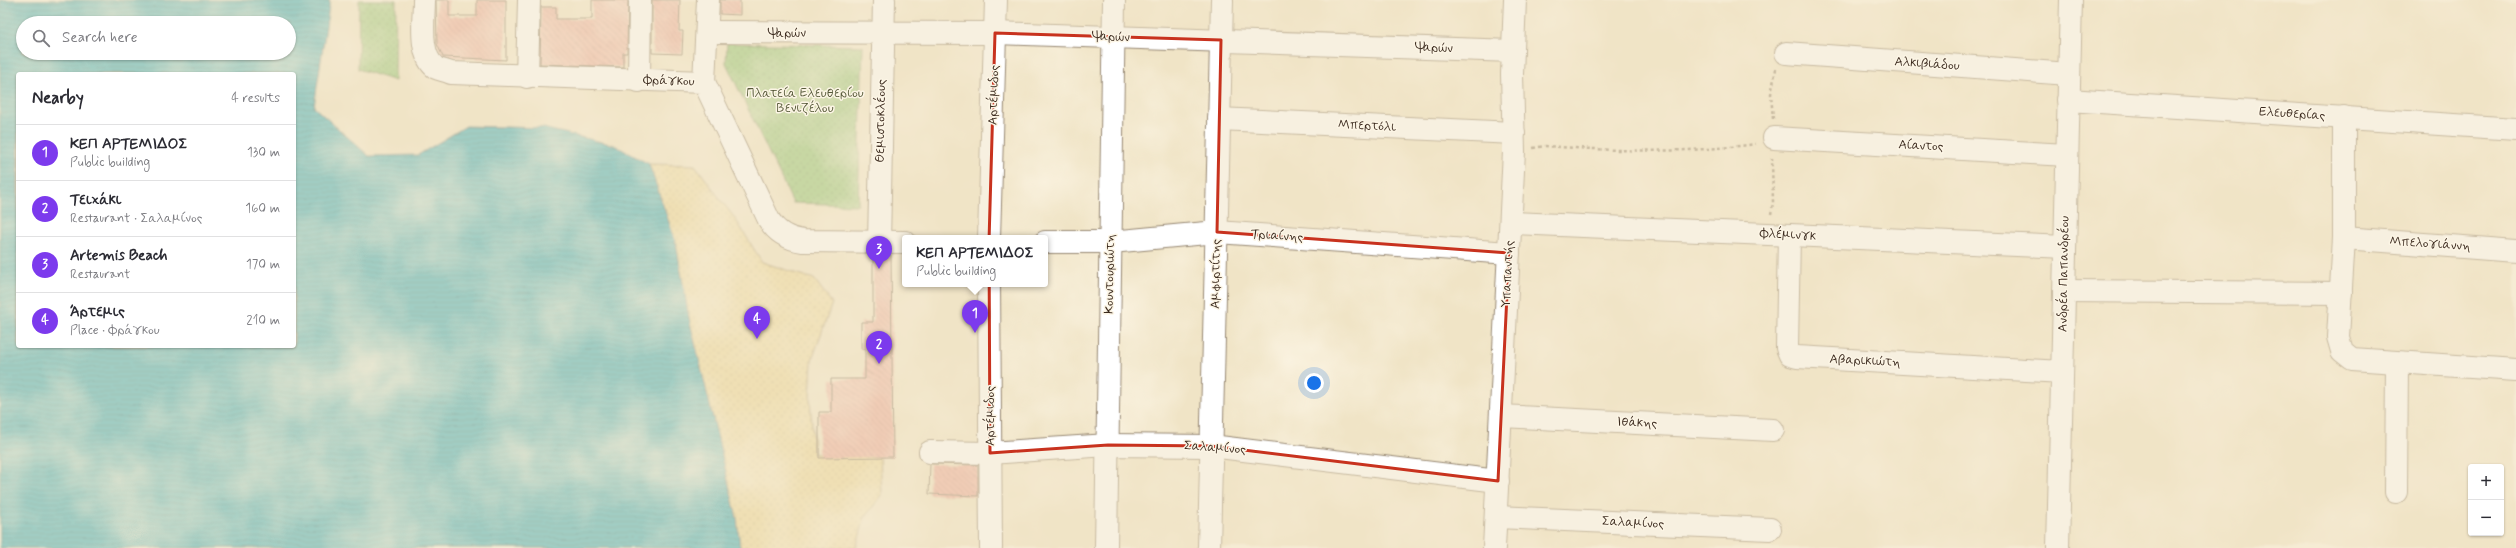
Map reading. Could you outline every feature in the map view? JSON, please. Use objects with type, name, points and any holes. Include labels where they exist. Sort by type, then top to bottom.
[{"type":"street","name":"Φράγκου","points":[[424,0],[424,39],[427,56],[436,67],[451,73],[639,81],[704,82],[774,228],[794,240],[879,243]]},
{"type":"street","points":[[527,76],[529,0]]},
{"type":"street","points":[[639,81],[640,0]]},
{"type":"street","points":[[704,82],[708,32],[708,0]]},
{"type":"street","name":"Θεμιστοκλέους","points":[[879,243],[884,0]]},
{"type":"street","name":"Αρτέμιδος","points":[[989,235],[996,0]]},
{"type":"street","name":"Κουντουριώτη","points":[[1106,548],[1114,0]]},
{"type":"street","name":"Αμφιρτίτης","points":[[1209,548],[1222,0]]},
{"type":"street","name":"Υπαπαντής","points":[[1494,548],[1509,253],[1512,223],[1514,142],[1513,51],[1515,0]]},
{"type":"street","name":"Ανδρέα Παπανδρέου","points":[[2058,548],[2071,0]]},
{"type":"street","name":"Ψαρών","points":[[708,32],[883,34],[995,33],[1513,51]]},
{"type":"street","name":"Αλκιβιάδου","points":[[1786,53],[2069,74]]},
{"type":"street","name":"Ελευθερίας","points":[[2068,100],[2516,129]]},
{"type":"street","points":[[2344,117],[2344,238],[2338,337],[2342,351],[2352,359],[2516,370]]},
{"type":"street","name":"Μπερτόλι","points":[[1220,119],[1514,142]]},
{"type":"street","name":"Αίαντος","points":[[1774,138],[2067,155]]},
{"type":"street","name":"Φλέμινγκ","points":[[1512,223],[2065,247]]},
{"type":"street","name":"Τριαίνης","points":[[1048,242],[1111,242],[1217,232],[1509,253]]},
{"type":"street","name":"Αβαρικιώτη","points":[[1789,235],[1787,348],[1790,355],[1804,358],[2062,372]]},
{"type":"street","name":"Μπελογιάννη","points":[[2344,238],[2516,251]]},
{"type":"street","points":[[879,243],[902,242]]},
{"type":"street","name":"Αρτέμιδος","points":[[989,287],[991,548]]},
{"type":"street","points":[[2064,291],[2341,293]]},
{"type":"street","points":[[2396,492],[2397,363]]},
{"type":"street","name":"Ιθάκης","points":[[1501,416],[1773,430]]},
{"type":"street","name":"Σαλαμίνος","points":[[930,452],[990,453],[1108,445],[1211,446],[1498,480]]},
{"type":"street","name":"Σαλαμίνος","points":[[1496,517],[1770,529]]},
{"type":"path","points":[[1514,142],[1545,146],[1654,151],[1719,149],[1757,144],[1774,138]]},
{"type":"highlighted area","points":[[995,33],[1221,40],[1217,232],[1509,253],[1498,481],[1211,446],[1108,445],[990,453],[989,241]]},
{"type":"green space","points":[[359,0],[396,0],[395,81],[358,69]]},
{"type":"green space","name":"Πλατεία Ελευθερίου Βενιζέλου","points":[[727,43],[863,46],[858,205],[793,203],[726,63]]},
{"type":"sand","points":[[649,164],[695,165],[736,220],[762,262],[814,279],[832,303],[812,360],[810,399],[814,454],[880,456],[882,495],[865,517],[856,548],[740,548],[737,518],[689,318],[676,243]]},
{"type":"water","points":[[0,0],[330,0],[314,107],[369,156],[418,155],[466,126],[543,128],[614,145],[649,164],[676,243],[689,318],[737,518],[740,548],[0,548]]},
{"type":"building","points":[[436,0],[449,0],[449,16],[477,16],[477,0],[506,0],[506,60],[443,57],[437,44]]},
{"type":"building","points":[[592,0],[628,0],[627,53],[623,53],[623,67],[540,64],[541,7],[556,7],[556,19],[592,19]]},
{"type":"building","points":[[652,0],[680,0],[679,31],[683,31],[682,54],[652,53]]},
{"type":"building","points":[[720,0],[740,0],[740,15],[720,14]]},
{"type":"building","points":[[873,255],[891,255],[893,457],[819,458],[819,412],[831,412],[831,379],[865,379],[865,349],[861,349],[861,322],[873,322]]},
{"type":"building","points":[[930,464],[978,465],[978,496],[929,494]]},
{"type":"place","name":"Artemis Beach","points":[[879,269]]},
{"type":"place","name":"ΚΕΠ ΑΡΤΕΜΙΔΟΣ","points":[[975,333]]},
{"type":"place","name":"Άρτεμις","points":[[757,339]]},
{"type":"place","name":"Τειχάκι","points":[[879,364]]}]
